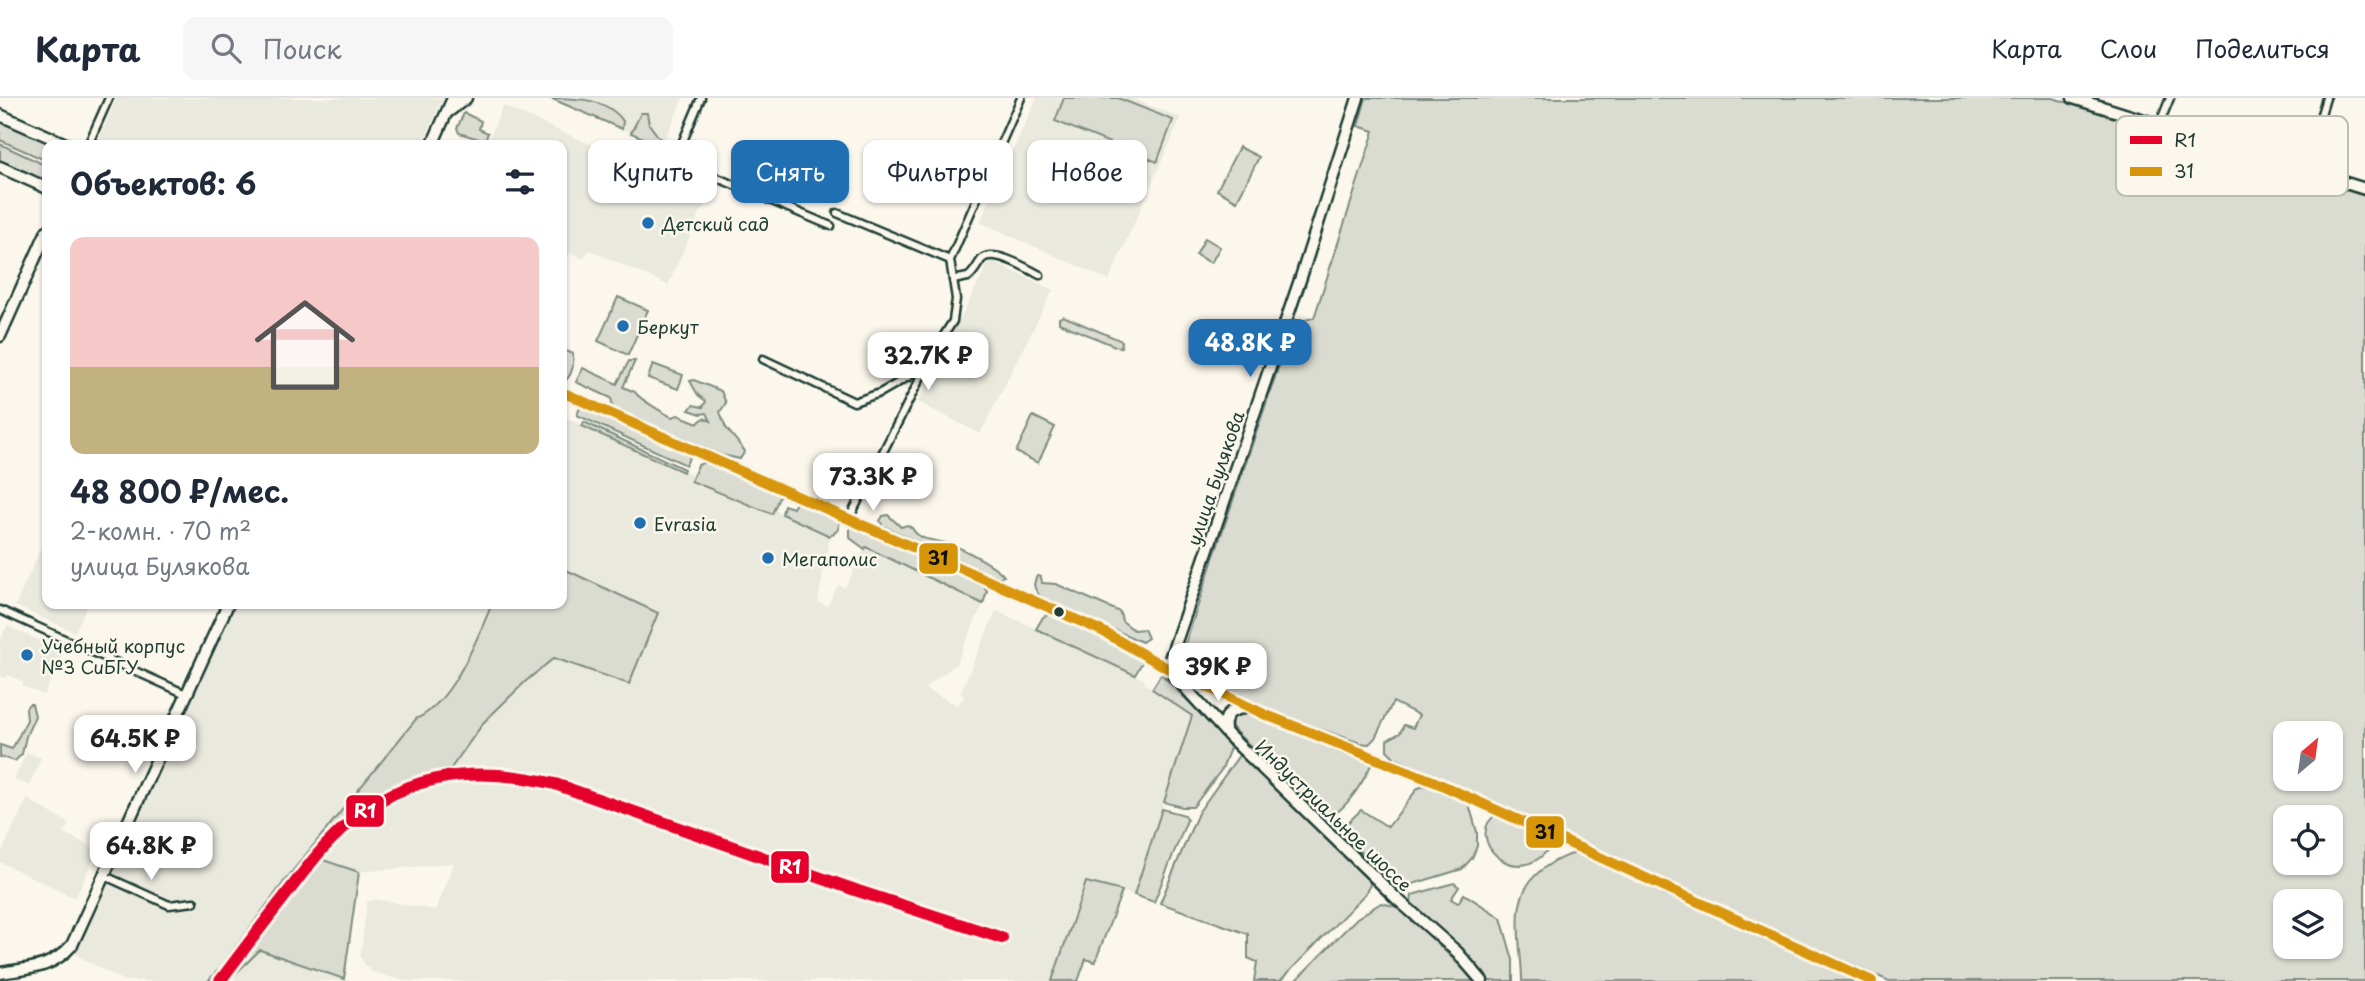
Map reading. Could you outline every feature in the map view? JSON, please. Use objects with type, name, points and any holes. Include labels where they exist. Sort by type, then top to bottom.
[{"type":"main road","points":[[434,140],[453,98]]},
{"type":"main road","points":[[446,114],[466,98]]},
{"type":"main road","name":"улица Булякова","points":[[1167,668],[1301,277],[1358,98]]},
{"type":"main road","points":[[2073,98],[2131,116]]},
{"type":"main road","points":[[0,115],[57,140]]},
{"type":"main road","points":[[0,167],[42,186]]},
{"type":"main road","points":[[2348,184],[2365,189]]},
{"type":"main road","points":[[0,336],[42,242]]},
{"type":"main road","name":"Индустриальное шоссе","points":[[567,394],[1102,631],[1167,668],[1249,707],[1436,782],[1872,981]]},
{"type":"main road","points":[[0,973],[60,959],[72,945],[226,609]]},
{"type":"main road","name":"Индустриальное шоссе","points":[[1167,668],[1225,732],[1396,898],[1457,952],[1482,981]]},
{"type":"main road","points":[[1225,732],[1227,715],[1235,708],[1249,707]]},
{"type":"street","points":[[90,140],[108,98]]},
{"type":"street","points":[[701,98],[675,160],[831,226]]},
{"type":"street","points":[[849,519],[934,351],[953,321],[956,299],[950,260],[1021,98]]},
{"type":"street","points":[[2163,116],[2170,98]]},
{"type":"street","points":[[2320,116],[2326,98]]},
{"type":"street","points":[[837,214],[950,260]]},
{"type":"street","points":[[953,280],[968,277],[982,259],[989,256],[999,256],[1040,275]]},
{"type":"street","points":[[763,359],[854,402],[880,393],[908,377],[934,351]]},
{"type":"street","points":[[0,610],[188,695]]},
{"type":"street","points":[[105,876],[169,905],[194,902]]},
{"type":"shaded area","points":[[117,98],[443,98],[424,140],[98,140]]},
{"type":"shaded area","points":[[549,98],[683,98],[665,140],[648,140]]},
{"type":"shaded area","points":[[550,98],[580,99],[600,104],[616,113],[623,121],[622,129]]},
{"type":"shaded area","points":[[1037,98],[1130,98],[1181,118],[1147,194],[1147,140],[1027,140],[1027,203],[1143,203],[1109,280],[980,222],[989,203],[1013,203],[1013,150]]},
{"type":"shaded area","points":[[1064,98],[1118,98],[1173,120],[1157,162],[1147,158],[1147,140],[1102,140],[1055,121]]},
{"type":"shaded area","points":[[1366,98],[2053,98],[2116,118],[2116,196],[2348,196],[2348,191],[2365,196],[2365,981],[1889,981],[1395,758],[1387,750],[1387,740],[1400,733],[1404,725],[1413,728],[1419,715],[1393,702],[1375,738],[1369,744],[1360,743],[1244,699],[1200,676],[1182,663],[1185,645],[1294,322],[1314,318],[1374,131],[1358,126]]},
{"type":"shaded area","points":[[503,106],[588,143],[588,203],[705,203],[668,285],[589,250],[583,259],[570,252],[567,259],[567,140],[488,140]]},
{"type":"shaded area","points":[[464,113],[481,121],[479,129],[488,133],[485,140],[482,140],[459,133],[457,128]]},
{"type":"shaded area","points":[[641,113],[647,113],[649,124],[661,140],[648,140],[631,133]]},
{"type":"shaded area","points":[[0,121],[42,140],[42,159],[0,140]]},
{"type":"shaded area","points":[[0,144],[42,164],[42,180],[0,161]]},
{"type":"shaded area","points":[[1239,147],[1259,157],[1237,201],[1217,190]]},
{"type":"shaded area","points":[[1205,238],[1220,247],[1211,263],[1196,255]]},
{"type":"shaded area","points":[[990,260],[1053,290],[980,434],[918,402]]},
{"type":"shaded area","name":"Беркут","points":[[618,297],[648,310],[628,355],[598,341]]},
{"type":"shaded area","points":[[1063,316],[1122,341],[1121,347],[1059,323],[1059,318]]},
{"type":"shaded area","points":[[567,351],[573,354],[567,378]]},
{"type":"shaded area","points":[[629,361],[635,361],[623,387],[672,417],[678,415],[698,423],[704,418],[711,421],[707,413],[689,410],[693,405],[703,407],[706,401],[698,395],[690,381],[694,380],[721,391],[726,403],[720,412],[726,428],[745,451],[740,459],[722,455],[613,409],[611,398],[576,382],[583,368],[617,384]]},
{"type":"shaded area","points":[[653,364],[683,375],[678,389],[648,378]]},
{"type":"shaded area","points":[[581,405],[690,455],[686,465],[577,415]]},
{"type":"shaded area","points":[[1033,416],[1055,427],[1038,463],[1016,452]]},
{"type":"shaded area","points":[[567,418],[692,475],[691,481],[772,514],[774,510],[830,536],[818,602],[827,606],[838,585],[845,588],[865,547],[983,604],[956,664],[925,688],[957,705],[965,697],[960,693],[996,611],[1145,680],[1144,683],[1192,716],[1134,895],[1086,882],[1052,981],[404,981],[370,971],[360,958],[367,902],[376,899],[435,910],[454,863],[359,872],[323,860],[367,803],[409,782],[449,771],[484,722],[554,658],[629,684],[658,613],[567,570]]},
{"type":"shaded area","points":[[584,422],[684,469],[683,472],[582,426]]},
{"type":"shaded area","points":[[705,462],[780,495],[772,514],[691,481],[698,465]]},
{"type":"shaded area","points":[[797,501],[840,520],[838,530],[830,536],[782,514],[784,505],[793,508]]},
{"type":"shaded area","points":[[888,515],[901,527],[907,525],[924,538],[947,543],[965,551],[988,563],[1004,576],[999,578],[883,526],[880,521],[883,516]]},
{"type":"shaded area","points":[[855,526],[982,584],[987,591],[983,604],[866,547],[865,549],[850,538],[850,527]]},
{"type":"shaded area","points":[[42,545],[42,609],[86,609],[75,632],[15,606]]},
{"type":"shaded area","points":[[567,570],[658,613],[629,684],[554,658],[484,722],[449,771],[409,782],[368,803],[323,860],[359,872],[344,979],[260,950],[228,981],[208,981],[286,879],[416,719],[441,699],[471,652],[490,609],[567,609]]},
{"type":"shaded area","points":[[1037,576],[1041,577],[1042,583],[1056,584],[1120,612],[1122,621],[1134,630],[1144,629],[1148,638],[1142,642],[1041,597],[1034,587]]},
{"type":"shaded area","points":[[233,609],[490,609],[467,662],[429,713],[416,719],[286,879],[208,981],[124,981],[76,955]]},
{"type":"shaded area","points":[[1051,614],[1095,634],[1143,661],[1135,675],[1036,629],[1043,617]]},
{"type":"shaded area","points":[[7,626],[64,651],[44,695],[22,686],[23,682],[8,675],[6,679],[0,676],[0,641]]},
{"type":"shaded area","points":[[1161,674],[1226,739],[1230,748],[1222,769],[1193,807],[1164,802],[1192,716],[1152,689]]},
{"type":"shaded area","points":[[32,704],[35,716],[22,754],[15,761],[0,757],[0,745],[12,749],[27,720],[26,708]]},
{"type":"shaded area","points":[[1246,711],[1368,758],[1371,765],[1344,806],[1330,816],[1323,816],[1236,732],[1228,721],[1233,713]]},
{"type":"shaded area","points":[[27,752],[41,758],[29,786],[14,779]]},
{"type":"shaded area","points":[[1240,754],[1369,877],[1370,885],[1364,895],[1280,981],[1254,981],[1257,962],[1248,958],[1248,934],[1160,903],[1198,813]]},
{"type":"shaded area","points":[[1437,787],[1468,801],[1477,832],[1477,846],[1472,858],[1462,869],[1403,887],[1394,885],[1339,831],[1361,810],[1388,827],[1418,788]]},
{"type":"shaded area","points":[[27,799],[69,823],[64,833],[98,850],[75,898],[0,862],[0,855]]},
{"type":"shaded area","points":[[1162,809],[1185,815],[1187,820],[1154,902],[1134,895]]},
{"type":"shaded area","points":[[1497,814],[1548,837],[1551,846],[1537,860],[1522,865],[1497,857],[1489,847],[1486,835],[1488,824]]},
{"type":"shaded area","points":[[1579,853],[1862,981],[1522,981],[1518,920],[1524,892],[1532,879],[1544,868],[1561,858]]},
{"type":"shaded area","points":[[1086,882],[1122,891],[1095,962],[1086,959],[1078,981],[1052,981]]},
{"type":"shaded area","points":[[1454,883],[1459,887],[1451,899],[1458,903],[1464,894],[1501,918],[1513,960],[1513,981],[1489,981],[1411,903],[1412,895]]},
{"type":"shaded area","points":[[1381,903],[1402,908],[1475,981],[1295,981],[1357,918]]},
{"type":"shaded area","points":[[260,950],[350,981],[236,981],[234,976]]},
{"type":"transit line","name":"31","points":[[567,394],[1102,631],[1167,668],[1266,715],[1435,782],[1872,981]]},
{"type":"transit line","name":"R1","points":[[220,981],[314,859],[357,816],[382,799],[409,787],[464,775],[494,775],[555,784],[858,891],[1002,938]]},
{"type":"place","name":"Детский сад","points":[[648,223]]},
{"type":"place","name":"Беркут","points":[[623,326]]},
{"type":"place","name":"Evrasia","points":[[640,523]]},
{"type":"place","name":"Мегаполис","points":[[768,558]]},
{"type":"place","name":"Учебный корпус №3 СиБГУ","points":[[27,655]]}]
